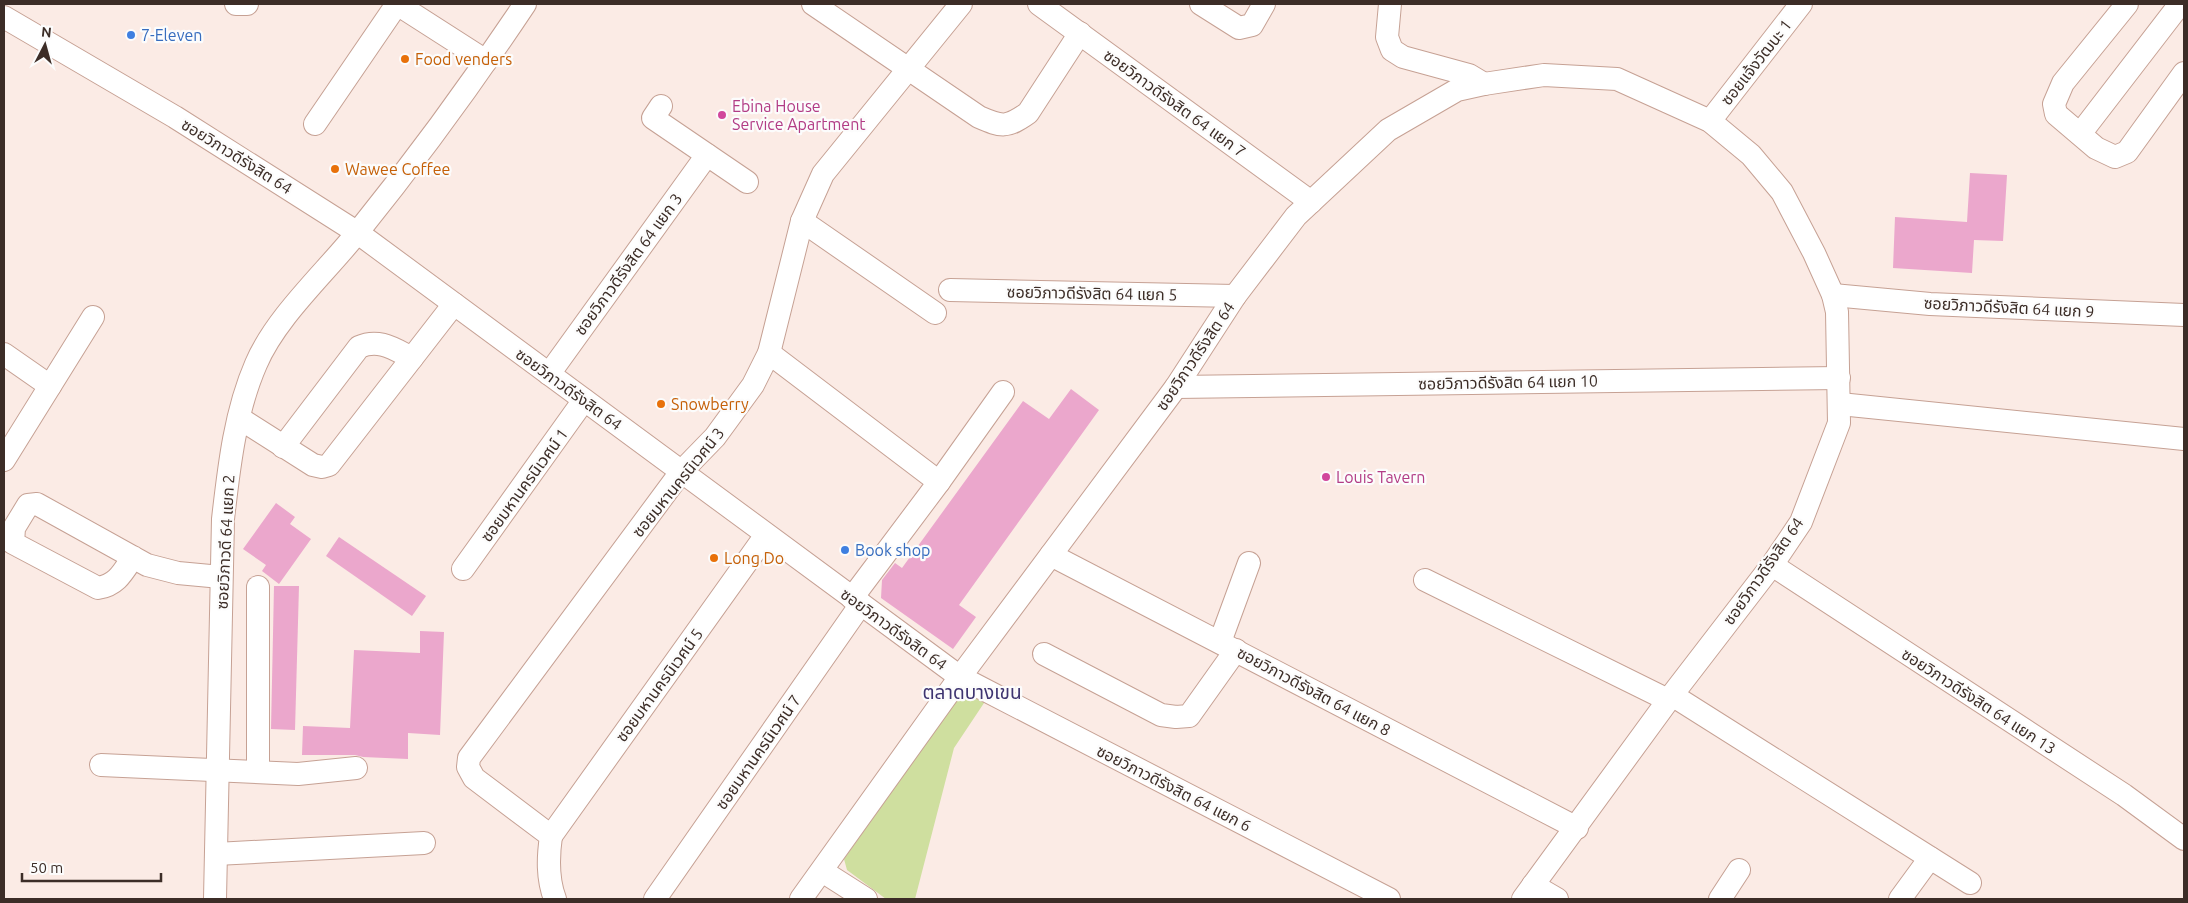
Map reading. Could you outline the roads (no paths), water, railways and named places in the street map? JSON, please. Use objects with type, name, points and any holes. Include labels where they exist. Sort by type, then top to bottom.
[{"type":"street","points":[[236,4],[247,4]]},
{"type":"street","points":[[315,124],[397,4],[486,61]]},
{"type":"street","name":"ซอยวิภาวดี 64 แยก 2","points":[[215,899],[223,519],[229,462],[239,418],[256,364],[277,327],[358,233],[486,61],[525,4]]},
{"type":"street","points":[[813,4],[979,117],[999,125],[1017,121],[1028,113],[1080,33]]},
{"type":"street","name":"ซอยมหานครนิเวศน์ 3","points":[[551,836],[474,778],[468,767],[469,758],[681,472],[715,437],[753,385],[769,353],[802,221],[823,174],[961,4]]},
{"type":"street","name":"ซอยวิภาวดีรังสิต 64 แยก 7","points":[[1038,4],[1310,202]]},
{"type":"street","points":[[1201,4],[1239,28],[1252,25],[1264,4]]},
{"type":"street","points":[[1390,4],[1387,37],[1392,50],[1403,57],[1469,75],[1484,84]]},
{"type":"street","name":"ซอยแจ้งวัฒนะ 1","points":[[1710,120],[1801,4]]},
{"type":"street","points":[[2127,4],[2062,83],[2054,104],[2056,114],[2096,148],[2115,157],[2127,152],[2184,74]]},
{"type":"street","points":[[2080,134],[2180,4]]},
{"type":"street","name":"ซอยวิภาวดีรังสิต 64","points":[[4,17],[175,117],[358,233],[954,673],[1051,555],[1173,392],[1235,296],[1296,216],[1388,130],[1457,90],[1544,75],[1617,78],[1710,120],[1751,155],[1782,192],[1799,222],[1833,296],[1836,312],[1840,404],[1839,423],[1802,522],[1528,892]]},
{"type":"street","points":[[661,106],[653,118],[747,182]]},
{"type":"street","name":"ซอยวิภาวดีรังสิต 64 แยก 3","points":[[549,374],[707,154]]},
{"type":"street","points":[[802,221],[935,313]]},
{"type":"street","name":"ซอยวิภาวดีรังสิต 64 แยก 5","points":[[950,290],[1235,296]]},
{"type":"street","name":"ซอยวิภาวดีรังสิต 64 แยก 9","points":[[1833,296],[1930,304],[2184,315]]},
{"type":"street","points":[[239,418],[312,465],[329,466],[454,304]]},
{"type":"street","points":[[4,460],[92,317]]},
{"type":"street","points":[[283,447],[359,347],[369,342],[383,344],[412,358]]},
{"type":"street","points":[[769,353],[939,482]]},
{"type":"street","points":[[4,354],[50,386]]},
{"type":"street","name":"ซอยวิภาวดีรังสิต 64 แยก 10","points":[[954,673],[1148,399],[1156,394],[1173,392],[1839,378]]},
{"type":"street","name":"ซอยมหานครนิเวศน์ 7","points":[[655,899],[856,601],[1003,392]]},
{"type":"street","name":"ซอยมหานครนิเวศน์ 1","points":[[463,569],[584,400]]},
{"type":"street","points":[[1840,404],[2184,439]]},
{"type":"street","points":[[133,557],[116,581],[108,587],[98,588],[13,543],[14,528],[28,506],[37,504],[133,557],[147,565],[178,573],[222,576]]},
{"type":"street","name":"ซอยมหานครนิเวศน์ 5","points":[[551,836],[766,535]]},
{"type":"street","name":"ซอยวิภาวดีรังสิต 64 แยก 8","points":[[1051,555],[1577,828]]},
{"type":"street","points":[[1044,654],[1161,715],[1176,718],[1189,716],[1228,646],[1249,563]]},
{"type":"street","name":"ซอยวิภาวดีรังสิต 64 แยก 13","points":[[1772,565],[2124,795],[2184,839]]},
{"type":"street","points":[[1425,580],[1670,698],[1970,883]]},
{"type":"street","points":[[258,588],[258,772]]},
{"type":"street","points":[[801,899],[954,673]]},
{"type":"street","name":"ซอยวิภาวดีรังสิต 64 แยก 6","points":[[954,673],[1389,899]]},
{"type":"street","points":[[101,765],[298,774],[356,768]]},
{"type":"street","points":[[551,836],[548,861],[552,891],[555,899]]},
{"type":"street","points":[[216,854],[424,844]]},
{"type":"street","points":[[1900,899],[1930,858]]},
{"type":"street","points":[[822,870],[866,899]]},
{"type":"street","points":[[1720,899],[1739,870]]},
{"type":"street","points":[[1528,892],[1557,899]]},
{"type":"place","name":"7-Eleven","points":[[131,35]]},
{"type":"place","name":"Food venders","points":[[405,59]]},
{"type":"place","name":"Ebina House Service Apartment","points":[[722,115]]},
{"type":"place","name":"Wawee Coffee","points":[[335,169]]},
{"type":"place","name":"Snowberry","points":[[661,404]]},
{"type":"place","name":"Louis Tavern","points":[[1326,477]]},
{"type":"place","name":"Book shop","points":[[845,550]]},
{"type":"place","name":"Long Do","points":[[714,558]]},
{"type":"district","name":"ตลาดบางเขน","points":[[972,692]]}]
